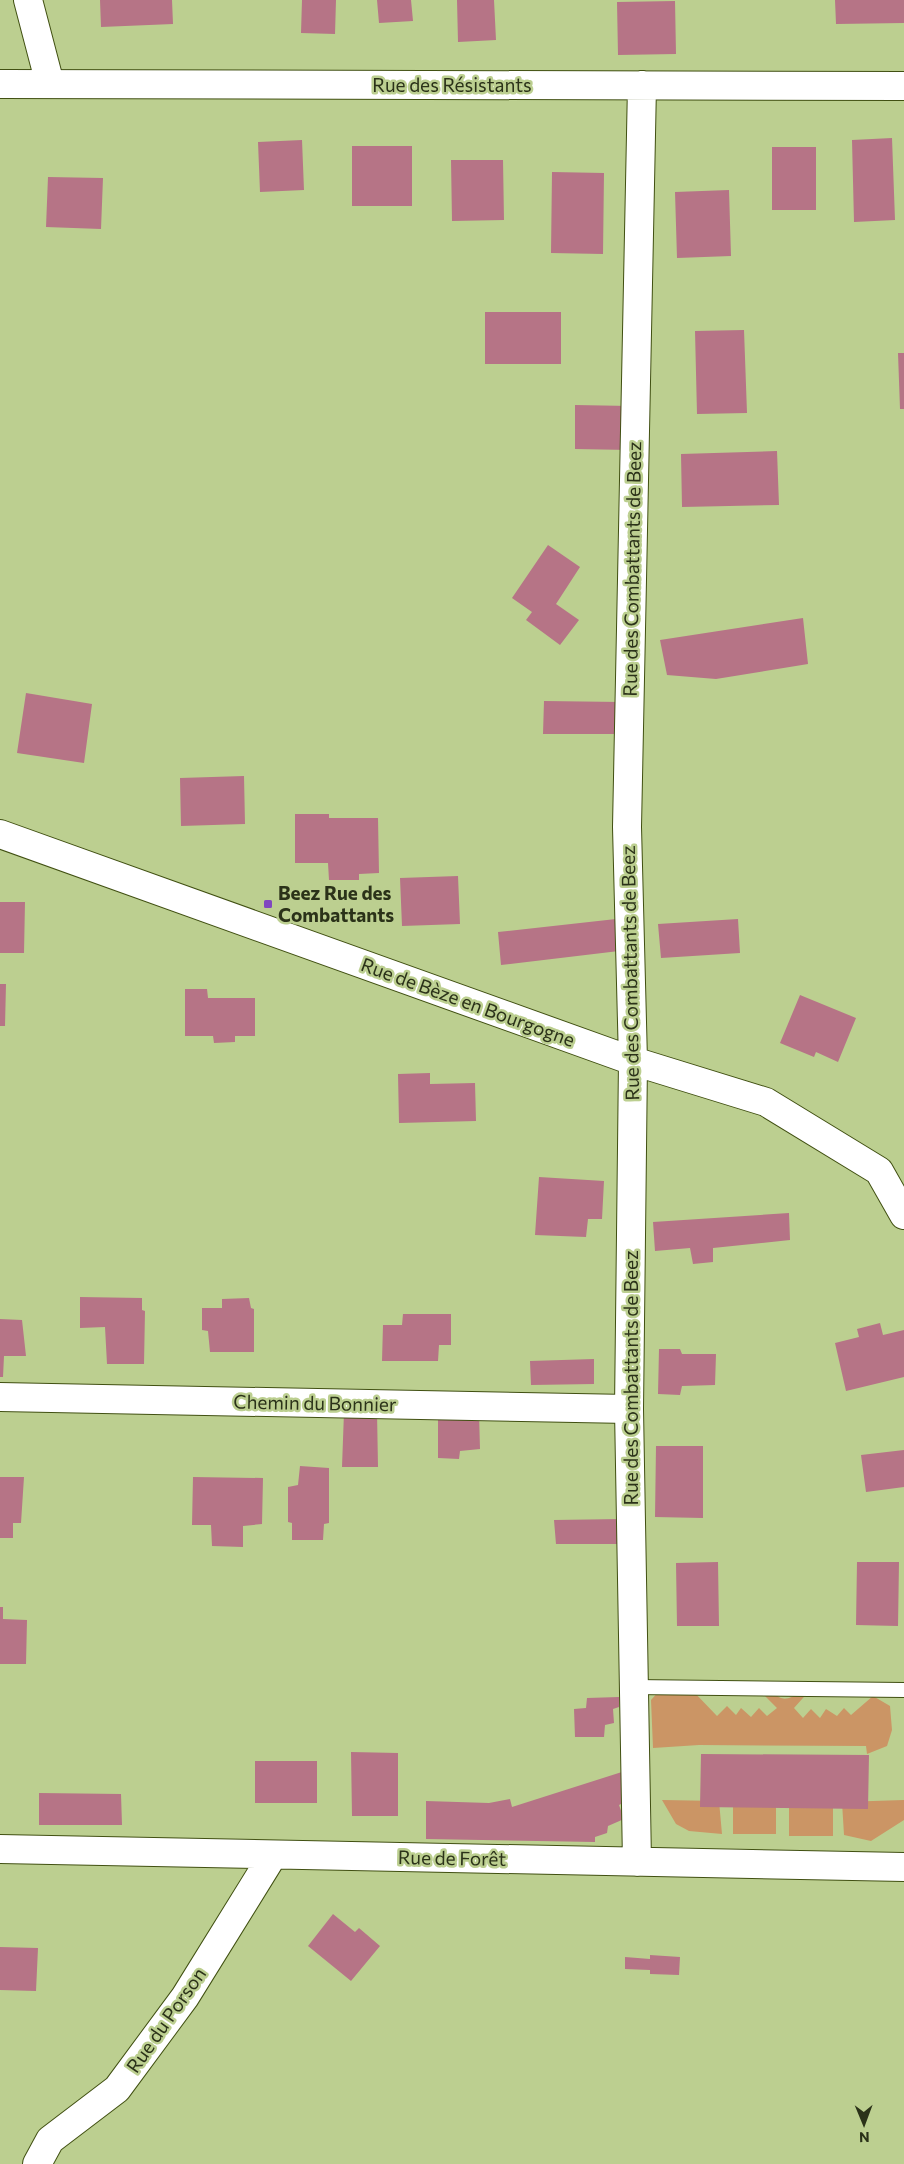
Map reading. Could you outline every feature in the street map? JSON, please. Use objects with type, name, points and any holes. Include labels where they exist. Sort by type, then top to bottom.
[{"type":"street","points":[[28,0],[50,84]]},
{"type":"street","name":"Rue des Résistants","points":[[0,84],[904,86]]},
{"type":"street","name":"Rue des Combattants de Beez","points":[[637,1862],[629,1409],[633,1061],[627,827],[642,85]]},
{"type":"street","name":"Rue de Bèze en Bourgogne","points":[[0,834],[633,1061],[766,1102],[879,1171],[904,1215]]},
{"type":"street","name":"Chemin du Bonnier","points":[[0,1397],[629,1409]]},
{"type":"street","name":"Rue de Forêt","points":[[0,1849],[904,1867]]},
{"type":"street","name":"Rue du Porson","points":[[36,2164],[50,2140],[117,2089],[185,1997],[273,1855]]},
{"type":"lane","points":[[634,1687],[904,1690]]},
{"type":"shaded area","points":[[806,1689],[811,1689],[794,1708],[803,1718],[811,1709],[820,1718],[826,1709],[837,1716],[844,1708],[851,1715],[873,1696],[890,1706],[892,1730],[887,1746],[867,1754],[866,1746],[699,1745],[653,1748],[651,1700],[660,1690],[692,1690],[717,1716],[727,1706],[736,1715],[741,1708],[751,1717],[759,1708],[767,1716],[777,1708],[760,1691],[768,1691],[784,1699]]},
{"type":"shaded area","points":[[662,1800],[719,1801],[722,1834],[689,1831],[676,1824]]},
{"type":"shaded area","points":[[733,1800],[776,1801],[776,1834],[733,1834]]},
{"type":"shaded area","points":[[904,1800],[904,1820],[871,1841],[844,1835],[842,1802]]},
{"type":"shaded area","points":[[789,1801],[833,1801],[833,1836],[789,1836]]},
{"type":"building","points":[[100,0],[172,0],[173,24],[101,27]]},
{"type":"building","points":[[302,0],[336,0],[335,34],[301,33]]},
{"type":"building","points":[[377,0],[411,0],[413,21],[379,23]]},
{"type":"building","points":[[457,0],[494,0],[496,40],[458,42]]},
{"type":"building","points":[[835,0],[904,0],[904,23],[836,24]]},
{"type":"building","points":[[675,1],[676,54],[618,55],[617,2]]},
{"type":"building","points":[[892,138],[895,220],[854,222],[852,140]]},
{"type":"building","points":[[302,140],[304,190],[260,192],[258,142]]},
{"type":"building","points":[[352,146],[412,146],[412,206],[352,206]]},
{"type":"building","points":[[772,147],[816,147],[816,210],[772,210]]},
{"type":"building","points":[[451,160],[503,160],[504,220],[452,221]]},
{"type":"building","points":[[552,172],[604,173],[603,254],[551,253]]},
{"type":"building","points":[[48,177],[103,178],[101,229],[46,227]]},
{"type":"building","points":[[729,190],[731,256],[677,258],[675,192]]},
{"type":"building","points":[[485,312],[561,312],[561,364],[485,364]]},
{"type":"building","points":[[744,330],[747,413],[697,414],[695,331]]},
{"type":"building","points":[[898,353],[904,353],[904,409],[900,409]]},
{"type":"building","points":[[575,405],[630,406],[629,450],[575,449]]},
{"type":"building","points":[[777,451],[779,505],[682,507],[681,454]]},
{"type":"building","points":[[548,545],[580,567],[556,604],[579,620],[560,645],[526,620],[532,612],[512,598]]},
{"type":"building","points":[[803,618],[808,664],[716,679],[667,675],[660,640]]},
{"type":"building","points":[[26,693],[92,704],[84,763],[17,753]]},
{"type":"building","points":[[544,701],[621,702],[620,734],[543,734]]},
{"type":"building","points":[[244,776],[245,824],[181,826],[180,778]]},
{"type":"building","points":[[295,814],[329,814],[329,818],[378,818],[379,873],[359,874],[359,880],[329,880],[328,863],[295,863]]},
{"type":"building","points":[[458,876],[460,924],[402,926],[400,878]]},
{"type":"building","points":[[0,902],[25,902],[24,953],[0,953]]},
{"type":"building","points":[[616,919],[619,951],[501,965],[498,932]]},
{"type":"building","points":[[738,919],[740,953],[661,958],[658,924]]},
{"type":"building","points":[[0,984],[6,984],[5,1026],[0,1026]]},
{"type":"building","points":[[185,989],[207,989],[208,998],[255,998],[255,1036],[235,1036],[235,1042],[214,1043],[213,1036],[185,1036]]},
{"type":"building","points":[[800,995],[856,1018],[838,1062],[816,1052],[814,1057],[780,1043]]},
{"type":"building","points":[[430,1073],[430,1084],[475,1083],[476,1121],[399,1123],[398,1074]]},
{"type":"building","points":[[539,1177],[604,1181],[602,1219],[588,1219],[586,1237],[535,1235]]},
{"type":"building","points":[[789,1213],[790,1240],[713,1248],[713,1262],[693,1264],[690,1248],[655,1251],[653,1222]]},
{"type":"building","points":[[80,1297],[142,1298],[142,1310],[145,1311],[144,1364],[107,1364],[105,1327],[80,1328]]},
{"type":"building","points":[[249,1298],[251,1308],[254,1309],[254,1352],[210,1352],[208,1331],[202,1330],[202,1308],[222,1308],[222,1299]]},
{"type":"building","points":[[403,1314],[451,1314],[451,1345],[439,1345],[438,1361],[382,1361],[383,1325],[402,1325]]},
{"type":"building","points":[[0,1319],[22,1320],[26,1356],[4,1356],[3,1377],[0,1377]]},
{"type":"building","points":[[880,1323],[883,1335],[904,1330],[904,1377],[846,1391],[835,1343],[859,1337],[857,1329]]},
{"type":"building","points":[[659,1349],[680,1349],[682,1354],[716,1354],[715,1385],[682,1386],[680,1395],[658,1394]]},
{"type":"building","points":[[594,1359],[594,1384],[531,1385],[530,1361]]},
{"type":"building","points":[[344,1412],[377,1412],[378,1467],[342,1467]]},
{"type":"building","points":[[438,1413],[479,1413],[480,1449],[460,1451],[459,1459],[438,1458]]},
{"type":"building","points":[[656,1446],[703,1446],[703,1518],[655,1517]]},
{"type":"building","points":[[904,1450],[904,1487],[866,1492],[861,1455]]},
{"type":"building","points":[[300,1466],[329,1468],[329,1523],[324,1524],[323,1540],[292,1540],[292,1523],[288,1522],[288,1487],[298,1485]]},
{"type":"building","points":[[0,1477],[24,1477],[21,1523],[13,1523],[13,1538],[0,1538]]},
{"type":"building","points":[[193,1477],[263,1478],[262,1524],[243,1526],[243,1547],[212,1546],[211,1525],[192,1525]]},
{"type":"building","points":[[622,1519],[621,1544],[556,1544],[554,1520]]},
{"type":"building","points":[[718,1562],[719,1626],[677,1626],[676,1563]]},
{"type":"building","points":[[857,1562],[899,1562],[898,1626],[856,1625]]},
{"type":"building","points":[[0,1607],[3,1607],[3,1619],[27,1620],[26,1664],[0,1664]]},
{"type":"building","points":[[619,1697],[619,1707],[613,1709],[614,1723],[605,1725],[604,1737],[575,1737],[574,1709],[586,1708],[587,1698]]},
{"type":"building","points":[[351,1752],[398,1753],[398,1816],[352,1816]]},
{"type":"building","points":[[701,1754],[869,1755],[868,1809],[700,1807]]},
{"type":"building","points":[[255,1761],[317,1761],[317,1803],[255,1803]]},
{"type":"building","points":[[625,1771],[631,1799],[619,1805],[624,1819],[608,1826],[607,1833],[595,1837],[595,1842],[426,1839],[426,1801],[489,1803],[510,1799],[512,1807]]},
{"type":"building","points":[[39,1793],[121,1794],[122,1825],[39,1825]]},
{"type":"building","points":[[333,1914],[355,1932],[359,1928],[380,1946],[351,1981],[308,1946]]},
{"type":"building","points":[[0,1947],[38,1948],[36,1991],[0,1990]]},
{"type":"building","points":[[650,1955],[680,1957],[679,1975],[650,1974],[650,1970],[625,1969],[625,1957],[650,1959]]},
{"type":"place","name":"Beez Rue des Combattants","points":[[268,904]]}]
